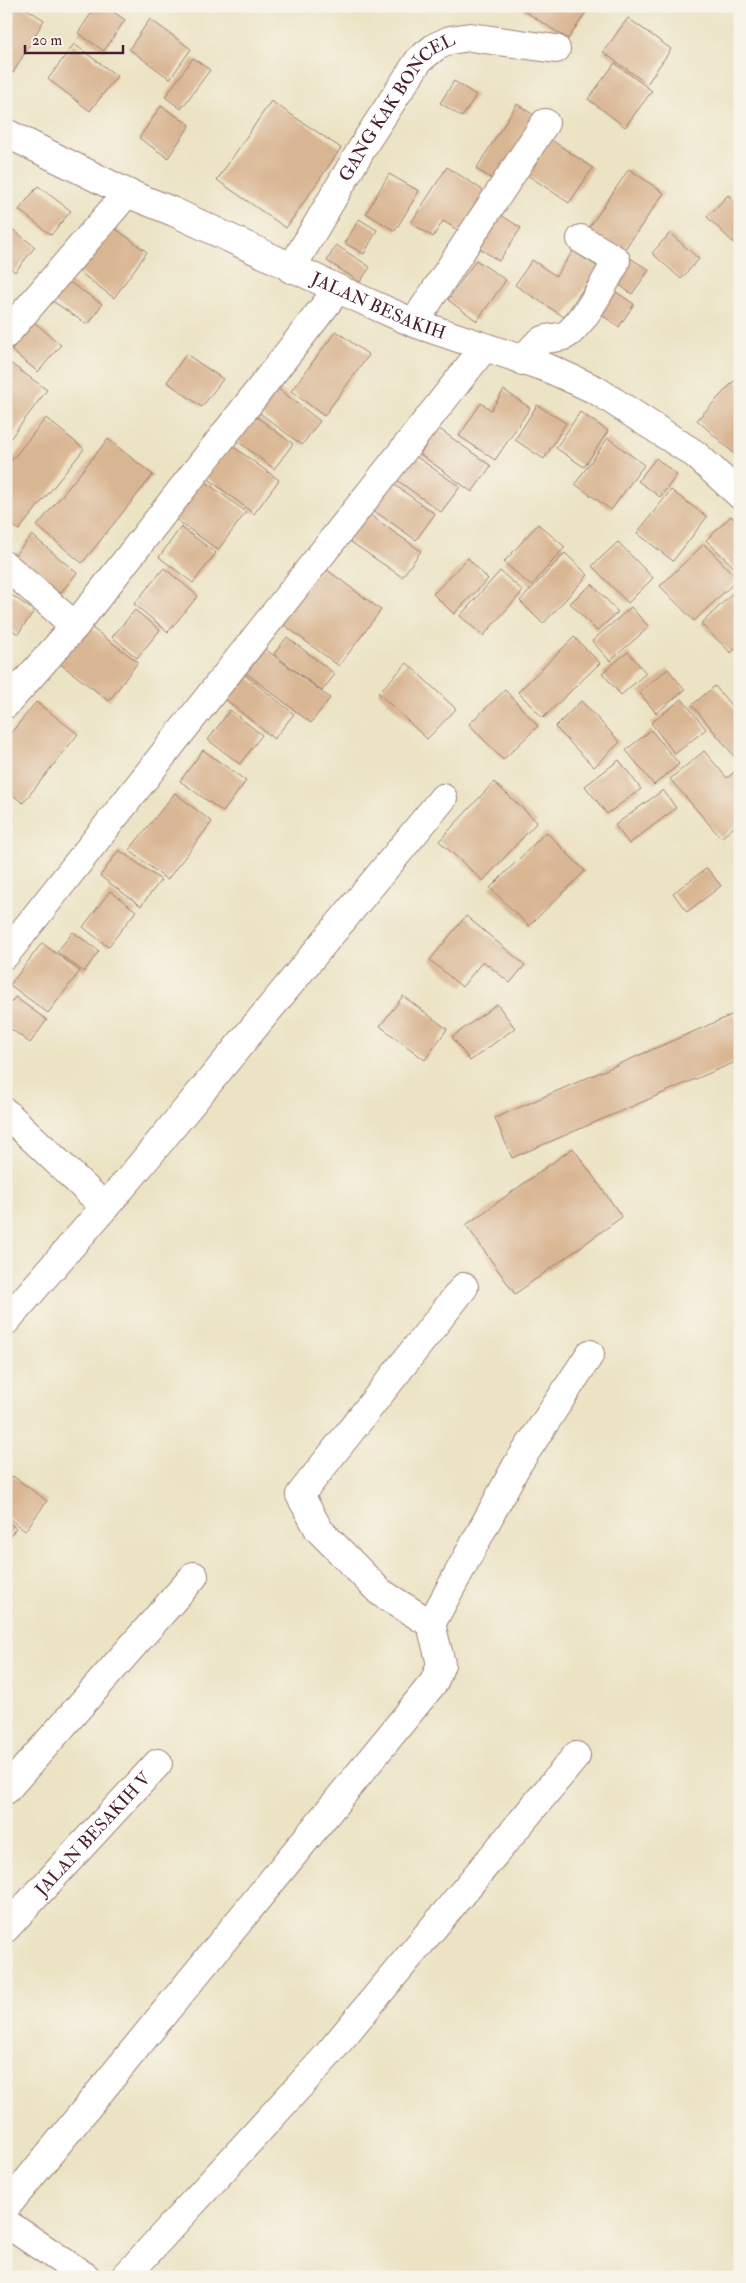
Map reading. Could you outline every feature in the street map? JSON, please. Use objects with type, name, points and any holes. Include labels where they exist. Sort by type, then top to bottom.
[{"type":"street","name":"GANG KAK BONCEL","points":[[291,269],[368,138],[418,60],[435,47],[450,40],[470,37],[556,49]]},
{"type":"street","points":[[414,323],[545,123]]},
{"type":"street","name":"JALAN BESAKIH","points":[[6,133],[127,194],[174,212],[338,290],[414,323],[550,369],[596,390],[695,454],[740,495]]},
{"type":"street","points":[[6,334],[127,194]]},
{"type":"street","points":[[523,361],[539,342],[558,338],[570,332],[588,310],[614,266],[616,260],[581,239]]},
{"type":"street","points":[[6,704],[75,626],[338,290]]},
{"type":"street","points":[[6,954],[484,348]]},
{"type":"street","points":[[6,566],[75,626]]},
{"type":"street","points":[[6,1321],[105,1207],[443,798]]},
{"type":"street","points":[[6,1113],[105,1207]]},
{"type":"street","points":[[6,2207],[434,1682],[442,1664],[431,1624],[380,1592],[319,1530],[300,1495],[464,1287]]},
{"type":"street","points":[[431,1624],[517,1466],[590,1354]]},
{"type":"street","points":[[6,1790],[194,1576]]},
{"type":"street","points":[[125,2277],[325,2058],[576,1756]]},
{"type":"street","name":"JALAN BESAKIH V","points":[[6,1928],[158,1763]]},
{"type":"street","points":[[6,2223],[86,2277]]},
{"type":"building","points":[[6,6],[22,6],[44,20],[13,73],[6,69]]},
{"type":"building","points":[[96,6],[105,6],[125,20],[104,51],[78,33]]},
{"type":"building","points":[[526,6],[590,6],[568,39],[523,10]]},
{"type":"building","points":[[628,18],[671,49],[647,84],[603,52]]},
{"type":"building","points":[[150,19],[191,49],[170,79],[129,49]]},
{"type":"building","points":[[74,44],[117,76],[90,111],[48,79]]},
{"type":"building","points":[[193,58],[210,70],[181,109],[165,97]]},
{"type":"building","points":[[615,63],[652,91],[625,127],[588,99]]},
{"type":"building","points":[[454,81],[476,95],[462,117],[440,103]]},
{"type":"building","points":[[271,101],[341,148],[286,228],[217,180]]},
{"type":"building","points":[[517,104],[538,118],[497,182],[476,169]]},
{"type":"building","points":[[161,106],[190,125],[168,158],[139,138]]},
{"type":"building","points":[[541,133],[593,168],[569,203],[517,168]]},
{"type":"building","points":[[447,167],[489,194],[464,234],[443,221],[433,237],[411,223]]},
{"type":"building","points":[[629,169],[664,193],[620,256],[586,232]]},
{"type":"building","points":[[389,174],[419,191],[395,231],[366,213]]},
{"type":"building","points":[[38,186],[71,211],[51,235],[19,210]]},
{"type":"building","points":[[728,195],[740,207],[740,249],[707,217]]},
{"type":"building","points":[[495,211],[521,228],[499,261],[473,244]]},
{"type":"building","points":[[359,219],[377,230],[364,254],[345,243]]},
{"type":"building","points":[[108,223],[147,252],[114,298],[74,268]]},
{"type":"building","points":[[6,224],[35,247],[15,272],[6,264]]},
{"type":"building","points":[[670,233],[699,259],[681,279],[652,253]]},
{"type":"building","points":[[336,245],[370,267],[360,282],[327,261]]},
{"type":"building","points":[[573,251],[598,267],[564,317],[515,285],[532,260],[556,276]]},
{"type":"building","points":[[627,256],[649,270],[632,294],[611,279]]},
{"type":"building","points":[[476,260],[506,280],[477,321],[448,300]]},
{"type":"building","points":[[62,277],[102,304],[88,325],[48,298]]},
{"type":"building","points":[[607,286],[634,304],[619,327],[592,308]]},
{"type":"building","points":[[34,322],[61,345],[38,372],[11,350]]},
{"type":"building","points":[[336,331],[369,355],[324,416],[291,391]]},
{"type":"building","points":[[186,354],[223,379],[202,407],[167,382]]},
{"type":"building","points":[[6,360],[47,390],[6,444]]},
{"type":"building","points":[[735,380],[740,385],[740,459],[697,420]]},
{"type":"building","points":[[276,387],[320,421],[302,445],[257,411]]},
{"type":"building","points":[[504,390],[530,408],[495,460],[459,436],[481,403],[491,410]]},
{"type":"building","points":[[537,405],[566,423],[544,459],[515,440]]},
{"type":"building","points":[[250,412],[293,444],[274,469],[232,437]]},
{"type":"building","points":[[580,412],[608,431],[584,467],[556,448]]},
{"type":"building","points":[[46,418],[84,449],[19,530],[6,520],[6,467]]},
{"type":"building","points":[[438,428],[491,466],[472,492],[420,454]]},
{"type":"building","points":[[608,438],[644,465],[611,510],[575,484]]},
{"type":"building","points":[[108,439],[153,475],[82,563],[37,526]]},
{"type":"building","points":[[231,445],[279,480],[254,514],[206,477]]},
{"type":"building","points":[[411,453],[460,487],[441,512],[394,478]]},
{"type":"building","points":[[656,458],[677,475],[660,497],[638,481]]},
{"type":"building","points":[[203,480],[246,512],[218,550],[174,518]]},
{"type":"building","points":[[389,481],[435,514],[416,540],[370,508]]},
{"type":"building","points":[[671,490],[707,517],[673,561],[637,533]]},
{"type":"building","points":[[367,513],[421,551],[402,577],[348,540]]},
{"type":"building","points":[[731,516],[740,525],[740,573],[706,540]]},
{"type":"building","points":[[538,524],[565,547],[531,586],[504,562]]},
{"type":"building","points":[[181,527],[216,553],[193,583],[159,557]]},
{"type":"building","points":[[32,535],[77,573],[53,602],[8,563]]},
{"type":"building","points":[[618,542],[653,578],[628,603],[592,566]]},
{"type":"building","points":[[704,544],[738,579],[694,621],[660,586]]},
{"type":"building","points":[[565,553],[588,575],[543,624],[520,601]]},
{"type":"building","points":[[468,558],[488,579],[454,614],[433,594]]},
{"type":"building","points":[[322,566],[381,610],[339,666],[280,622]]},
{"type":"building","points":[[164,568],[198,596],[168,632],[134,604]]},
{"type":"building","points":[[500,571],[523,591],[483,636],[460,616]]},
{"type":"building","points":[[592,584],[618,612],[597,631],[570,603]]},
{"type":"building","points":[[740,586],[740,644],[731,653],[701,624]]},
{"type":"building","points":[[6,591],[34,611],[18,634],[6,626]]},
{"type":"building","points":[[631,607],[649,627],[610,661],[592,641]]},
{"type":"building","points":[[135,610],[160,630],[137,658],[112,637]]},
{"type":"building","points":[[88,625],[138,662],[109,701],[59,663]]},
{"type":"building","points":[[287,637],[335,674],[322,691],[274,654]]},
{"type":"building","points":[[574,637],[600,663],[543,718],[518,692]]},
{"type":"building","points":[[265,649],[330,698],[311,723],[246,673]]},
{"type":"building","points":[[628,652],[646,673],[621,695],[602,673]]},
{"type":"building","points":[[407,663],[456,709],[427,739],[378,693]]},
{"type":"building","points":[[668,669],[685,690],[656,713],[639,692]]},
{"type":"building","points":[[245,675],[294,714],[274,739],[225,699]]},
{"type":"building","points":[[715,686],[740,716],[740,763],[692,705]]},
{"type":"building","points":[[505,690],[538,726],[503,760],[469,724]]},
{"type":"building","points":[[682,699],[706,729],[675,754],[651,723]]},
{"type":"building","points":[[581,701],[620,742],[594,767],[555,727]]},
{"type":"building","points":[[36,702],[78,734],[23,803],[6,790],[6,739]]},
{"type":"building","points":[[230,710],[262,735],[240,764],[208,740]]},
{"type":"building","points":[[651,730],[679,764],[654,785],[626,750]]},
{"type":"building","points":[[203,750],[246,781],[223,812],[180,781]]},
{"type":"building","points":[[704,751],[727,778],[737,770],[740,773],[740,822],[721,838],[670,779]]},
{"type":"building","points":[[619,760],[641,789],[607,814],[585,786]]},
{"type":"building","points":[[494,782],[537,822],[483,881],[439,841]]},
{"type":"building","points":[[663,790],[676,808],[629,844],[615,825]]},
{"type":"building","points":[[175,793],[212,822],[167,880],[129,850]]},
{"type":"building","points":[[546,832],[585,871],[529,926],[490,888]]},
{"type":"building","points":[[119,850],[161,880],[141,906],[100,876]]},
{"type":"building","points":[[707,868],[721,886],[687,912],[673,893]]},
{"type":"building","points":[[110,891],[136,911],[108,947],[83,927]]},
{"type":"building","points":[[466,916],[525,965],[510,983],[483,961],[462,987],[430,960]]},
{"type":"building","points":[[73,932],[99,951],[84,972],[57,952]]},
{"type":"building","points":[[42,943],[80,971],[48,1013],[10,985]]},
{"type":"building","points":[[403,996],[447,1029],[425,1060],[380,1026]]},
{"type":"building","points":[[15,997],[47,1020],[30,1043],[6,1025],[6,1009]]},
{"type":"building","points":[[497,1004],[515,1028],[470,1061],[452,1037]]},
{"type":"building","points":[[734,1014],[740,1027],[740,1060],[512,1158],[495,1118]]},
{"type":"building","points":[[573,1148],[622,1217],[515,1294],[466,1225]]},
{"type":"building","points":[[13,1476],[47,1501],[25,1531],[6,1516],[6,1485]]},
{"type":"building","points":[[6,1521],[16,1528],[6,1542]]}]
